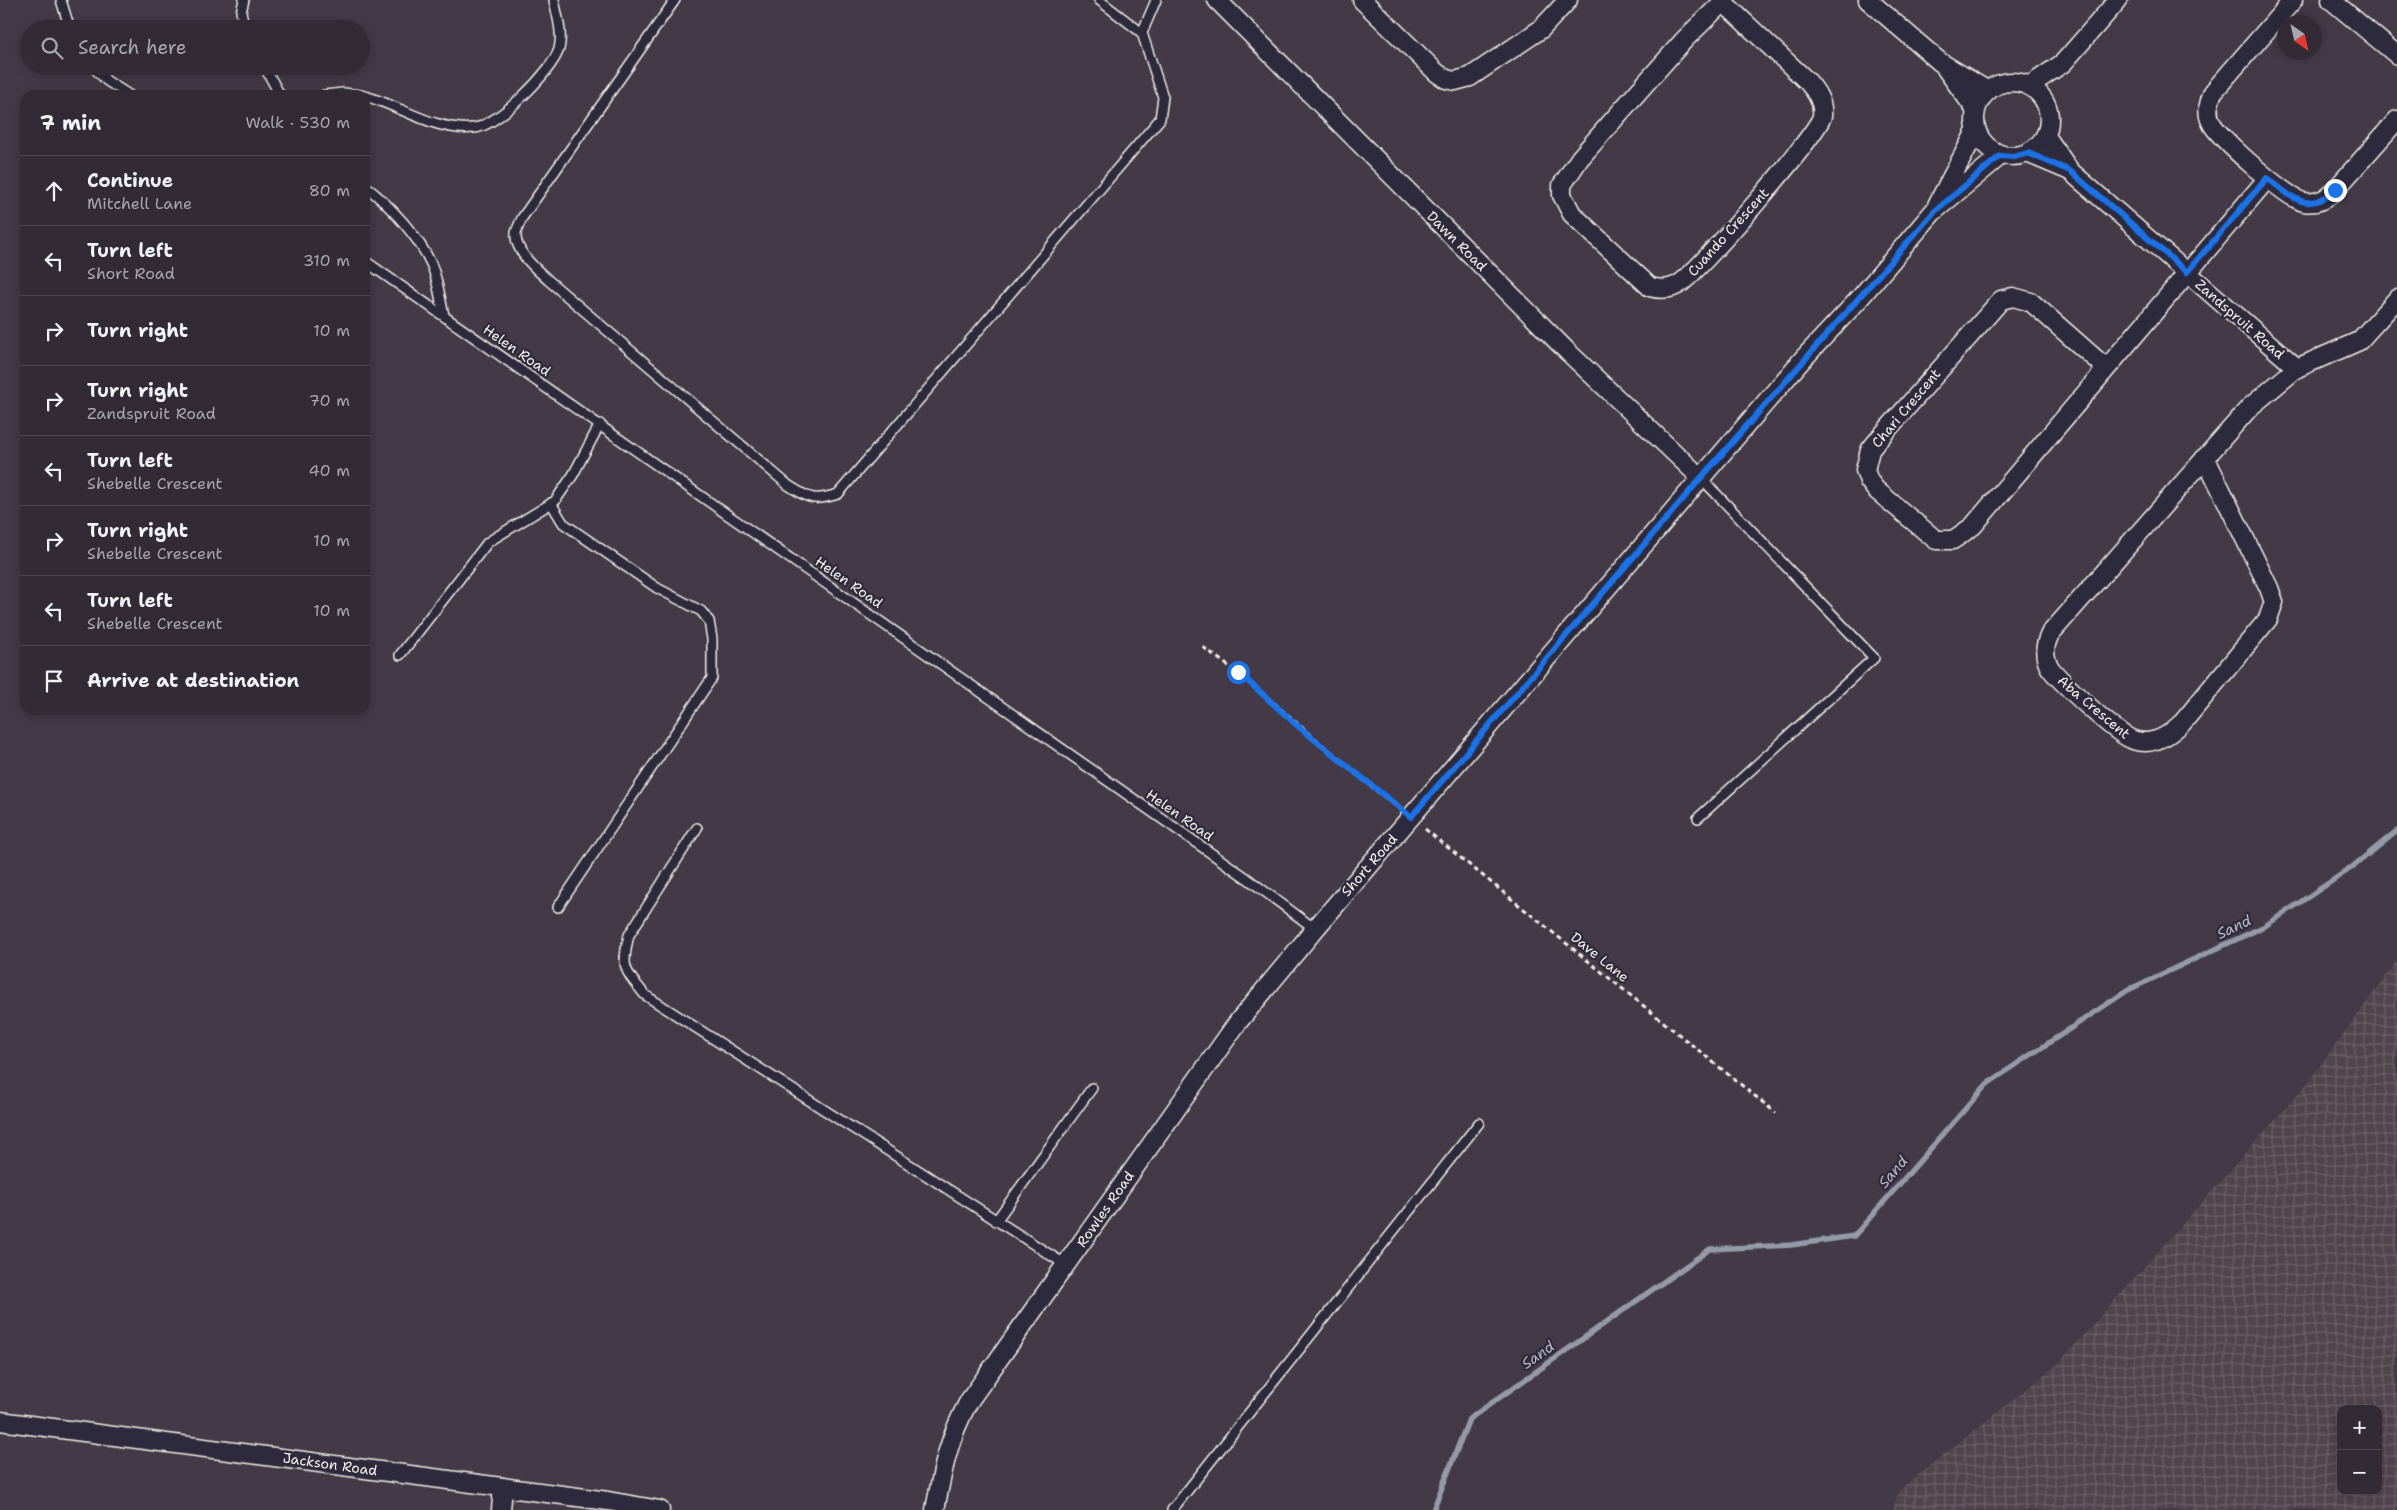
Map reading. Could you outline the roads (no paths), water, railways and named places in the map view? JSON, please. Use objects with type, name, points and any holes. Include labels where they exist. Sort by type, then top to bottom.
[{"type":"street","name":"Dawn Road","points":[[1217,0],[1568,352],[1701,478]]},
{"type":"street","points":[[1362,0],[1437,73],[1446,79],[1455,81],[1470,77],[1541,28],[1568,0]]},
{"type":"street","points":[[1868,0],[1940,62],[1988,91]]},
{"type":"street","points":[[2029,86],[2063,63],[2118,0]]},
{"type":"street","points":[[2293,0],[2220,83],[2209,101],[2209,116],[2214,128],[2267,178],[2302,202],[2319,202],[2335,190],[2397,120]]},
{"type":"street","points":[[2332,0],[2397,54]]},
{"type":"street","name":"Cuando Crescent","points":[[1724,1],[1808,82],[1818,94],[1822,115],[1815,132],[1794,158],[1696,268],[1682,282],[1673,287],[1657,289],[1650,287],[1572,214],[1562,195],[1562,186],[1580,158],[1685,39],[1724,1]]},
{"type":"street","points":[[1940,62],[1975,109]]},
{"type":"street","points":[[2045,102],[2063,63]]},
{"type":"street","points":[[2008,82],[2029,86],[2038,92],[2045,102],[2049,113],[2046,136],[2039,145],[2028,153],[2014,157],[2000,156],[1988,149],[1976,131],[1975,109],[1980,99],[1988,91],[2008,82]]},
{"type":"street","name":"Short Road","points":[[1934,212],[1976,131]]},
{"type":"street","name":"Zandspruit Road","points":[[2046,136],[2070,171],[2297,368]]},
{"type":"street","name":"Zandspruit Road","points":[[2028,153],[2070,171]]},
{"type":"street","name":"Short Road","points":[[1315,929],[1701,478],[1934,212],[2000,156]]},
{"type":"street","name":"Chari Crescent","points":[[2106,368],[2030,302],[2013,297],[2001,300],[1878,440],[1866,460],[1865,474],[1876,490],[1930,536],[1946,541],[1959,537],[1973,526],[2267,178]]},
{"type":"street","name":"Aba Crescent","points":[[2205,457],[2269,588],[2274,602],[2272,610],[2261,629],[2183,722],[2170,734],[2159,739],[2146,742],[2133,740],[2105,719],[2055,674],[2045,657],[2046,641],[2057,625],[2205,457],[2266,391],[2297,368],[2359,341],[2397,299]]},
{"type":"street","name":"Rowles Road","points":[[936,1510],[942,1471],[953,1432],[970,1401],[1238,1022],[1315,929]]},
{"type":"street","name":"Jackson Road","points":[[0,1421],[608,1500],[660,1510]]},
{"type":"street","points":[[501,1510],[502,1487]]},
{"type":"lane","points":[[61,0],[67,20]]},
{"type":"lane","points":[[243,20],[241,12],[244,0]]},
{"type":"lane","points":[[370,99],[423,119],[451,126],[482,127],[495,119],[535,85],[550,67],[559,49],[560,32],[554,0]]},
{"type":"lane","points":[[675,0],[522,218],[516,235],[520,248],[532,266],[788,485],[811,500],[838,494],[944,373],[1160,119],[1163,97],[1142,34],[1099,0]]},
{"type":"lane","points":[[1142,34],[1156,0]]},
{"type":"lane","points":[[101,75],[121,90]]},
{"type":"lane","points":[[269,75],[277,90]]},
{"type":"lane","points":[[370,190],[396,213],[428,258],[435,274],[444,315]]},
{"type":"lane","name":"Helen Road","points":[[370,264],[1248,879],[1315,929]]},
{"type":"lane","points":[[400,655],[488,542],[551,504],[573,475],[600,424]]},
{"type":"lane","points":[[1698,818],[1874,658],[1701,478]]},
{"type":"lane","points":[[551,504],[563,523],[657,588],[701,611],[709,621],[712,639],[712,678],[558,907]]},
{"type":"lane","points":[[697,828],[629,935],[625,952],[626,971],[645,995],[1066,1265]]},
{"type":"lane","points":[[996,1221],[1092,1088]]},
{"type":"lane","points":[[1172,1510],[1479,1123]]},
{"type":"waterway","name":"Sand","points":[[1433,1510],[1469,1419],[1710,1249],[1791,1245],[1854,1236],[1987,1084],[2128,990],[2265,926],[2351,868],[2397,831]]}]
